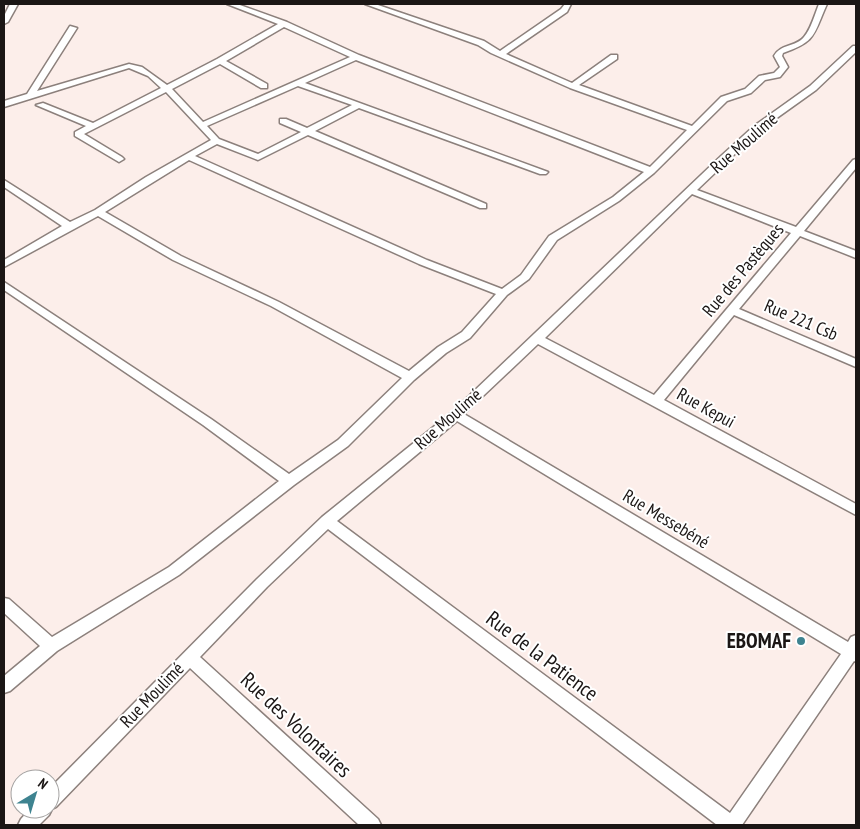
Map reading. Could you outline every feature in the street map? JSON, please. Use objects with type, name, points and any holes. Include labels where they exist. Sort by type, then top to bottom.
[{"type":"street","points":[[231,4],[284,24],[356,57],[651,171]]},
{"type":"street","points":[[369,4],[481,43],[573,86],[692,129]]},
{"type":"street","points":[[502,54],[564,10],[568,4]]},
{"type":"street","points":[[4,686],[51,646],[174,571],[289,481],[343,443],[410,377],[442,350],[466,335],[504,293],[525,277],[553,238],[616,199],[651,171],[724,99],[748,91],[762,78],[777,75],[784,67],[778,56],[780,52],[801,44],[808,38],[823,4]]},
{"type":"street","points":[[4,22],[9,6]]},
{"type":"street","points":[[119,159],[79,135],[81,132],[220,61],[284,24]]},
{"type":"street","points":[[31,95],[73,28]]},
{"type":"street","name":"Rue Moulimé","points":[[60,791],[189,657],[327,521],[456,415],[538,339],[756,128],[813,88],[855,52]]},
{"type":"street","points":[[200,126],[356,57]]},
{"type":"street","points":[[573,86],[614,57]]},
{"type":"street","points":[[220,61],[264,86]]},
{"type":"street","points":[[4,104],[129,66],[142,68],[167,88],[200,126],[216,141],[258,156],[359,105]]},
{"type":"street","points":[[298,83],[543,172]]},
{"type":"street","points":[[40,105],[93,126]]},
{"type":"street","points":[[283,121],[483,206]]},
{"type":"street","points":[[4,264],[98,212],[216,141]]},
{"type":"street","points":[[189,157],[423,262],[504,293]]},
{"type":"street","name":"Rue des Pastèques","points":[[656,401],[798,232],[852,172],[856,162]]},
{"type":"street","points":[[4,183],[70,226]]},
{"type":"street","points":[[690,191],[731,205],[856,255]]},
{"type":"street","points":[[98,212],[177,258],[275,304],[410,377]]},
{"type":"street","points":[[4,285],[207,422],[289,481]]},
{"type":"street","name":"Rue 221 Csb","points":[[732,310],[856,363]]},
{"type":"street","name":"Rue Kepui","points":[[538,339],[856,510]]},
{"type":"street","name":"Rue Messebéné","points":[[456,415],[855,650]]},
{"type":"street","name":"Rue de la Patience","points":[[327,521],[731,825]]},
{"type":"street","points":[[4,604],[51,646]]},
{"type":"street","points":[[731,825],[855,650]]},
{"type":"street","name":"Rue des Volontaires","points":[[189,657],[372,825]]},
{"type":"place","name":"EBOMAF","points":[[801,641]]}]
